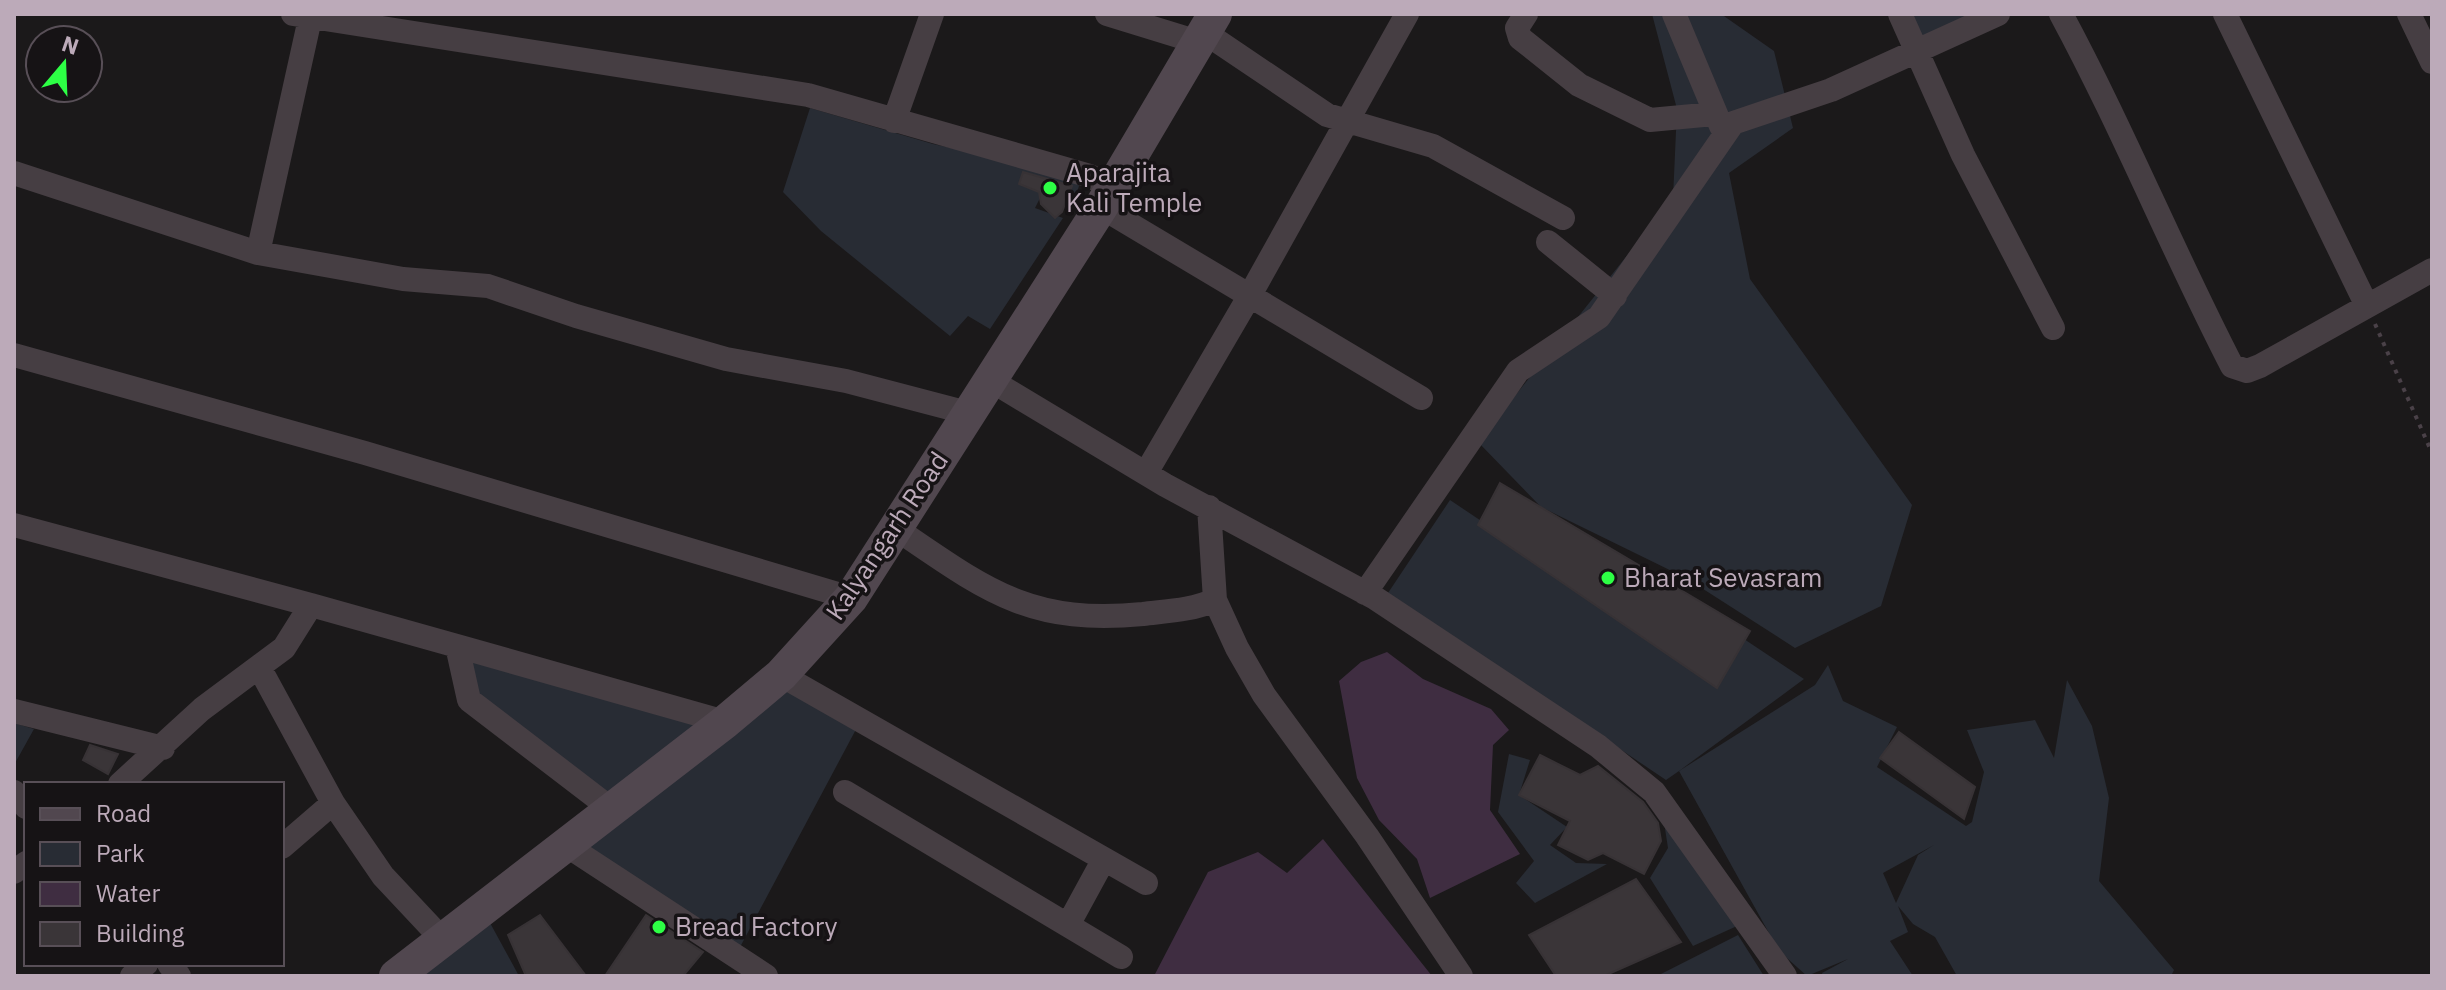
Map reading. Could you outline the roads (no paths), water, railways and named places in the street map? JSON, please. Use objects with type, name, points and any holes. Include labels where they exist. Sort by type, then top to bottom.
[{"type":"main road","name":"Kalyangarh Road","points":[[396,976],[725,722],[781,675],[851,598],[1107,197],[1205,29]]},
{"type":"street","points":[[894,121],[932,14]]},
{"type":"street","points":[[1107,14],[1205,29],[1327,115],[1433,146],[1563,218]]},
{"type":"street","points":[[1146,473],[1250,295],[1407,14]]},
{"type":"street","points":[[1526,14],[1517,28],[1520,38],[1579,85],[1650,120],[1720,123],[1733,123],[1831,90],[1998,14]]},
{"type":"street","points":[[1674,14],[1720,123]]},
{"type":"street","points":[[1900,14],[1963,155],[2053,328]]},
{"type":"street","points":[[2061,14],[2102,90],[2184,274],[2232,366],[2247,371],[2260,366],[2432,270]]},
{"type":"street","points":[[2225,14],[2367,306]]},
{"type":"street","points":[[2409,14],[2432,62]]},
{"type":"street","points":[[258,253],[304,16],[764,86],[808,95],[1090,176],[1107,197],[1250,295],[1421,398]]},
{"type":"street","points":[[1365,593],[1518,371],[1599,317],[1615,296],[1720,123]]},
{"type":"street","points":[[14,173],[258,253],[403,279],[488,286],[576,316],[726,359],[846,381],[968,413]]},
{"type":"street","points":[[1548,242],[1615,296]]},
{"type":"street","points":[[14,355],[365,453],[851,598]]},
{"type":"street","points":[[992,381],[1146,473],[1365,593],[1598,746],[1654,792],[1785,976]]},
{"type":"street","points":[[1209,507],[1215,600],[1237,648],[1264,695],[1367,836],[1461,976]]},
{"type":"street","points":[[14,525],[725,722]]},
{"type":"street","points":[[895,528],[959,572],[1010,600],[1054,614],[1096,618],[1173,611],[1215,600]]},
{"type":"street","points":[[122,782],[202,709],[284,648],[311,605]]},
{"type":"street","points":[[457,646],[469,700],[610,808]]},
{"type":"street","points":[[259,667],[333,803],[383,876],[443,940]]},
{"type":"street","points":[[781,675],[1146,883]]},
{"type":"street","points":[[14,711],[163,748]]},
{"type":"street","points":[[845,792],[1121,957]]},
{"type":"street","points":[[284,845],[333,803]]},
{"type":"street","points":[[566,845],[757,974]]},
{"type":"street","points":[[1068,925],[1104,859]]},
{"type":"water","points":[[1387,652],[1423,679],[1491,709],[1509,730],[1493,745],[1490,810],[1520,854],[1430,898],[1417,859],[1379,820],[1357,778],[1339,681],[1361,662]]},
{"type":"water","points":[[1323,839],[1432,976],[1154,976],[1208,872],[1258,852],[1287,873]]},
{"type":"place","name":"Aparajita Kali Temple","points":[[1050,188]]},
{"type":"place","name":"Bharat Sevasram","points":[[1608,578]]},
{"type":"place","name":"Bread Factory","points":[[659,927]]}]
